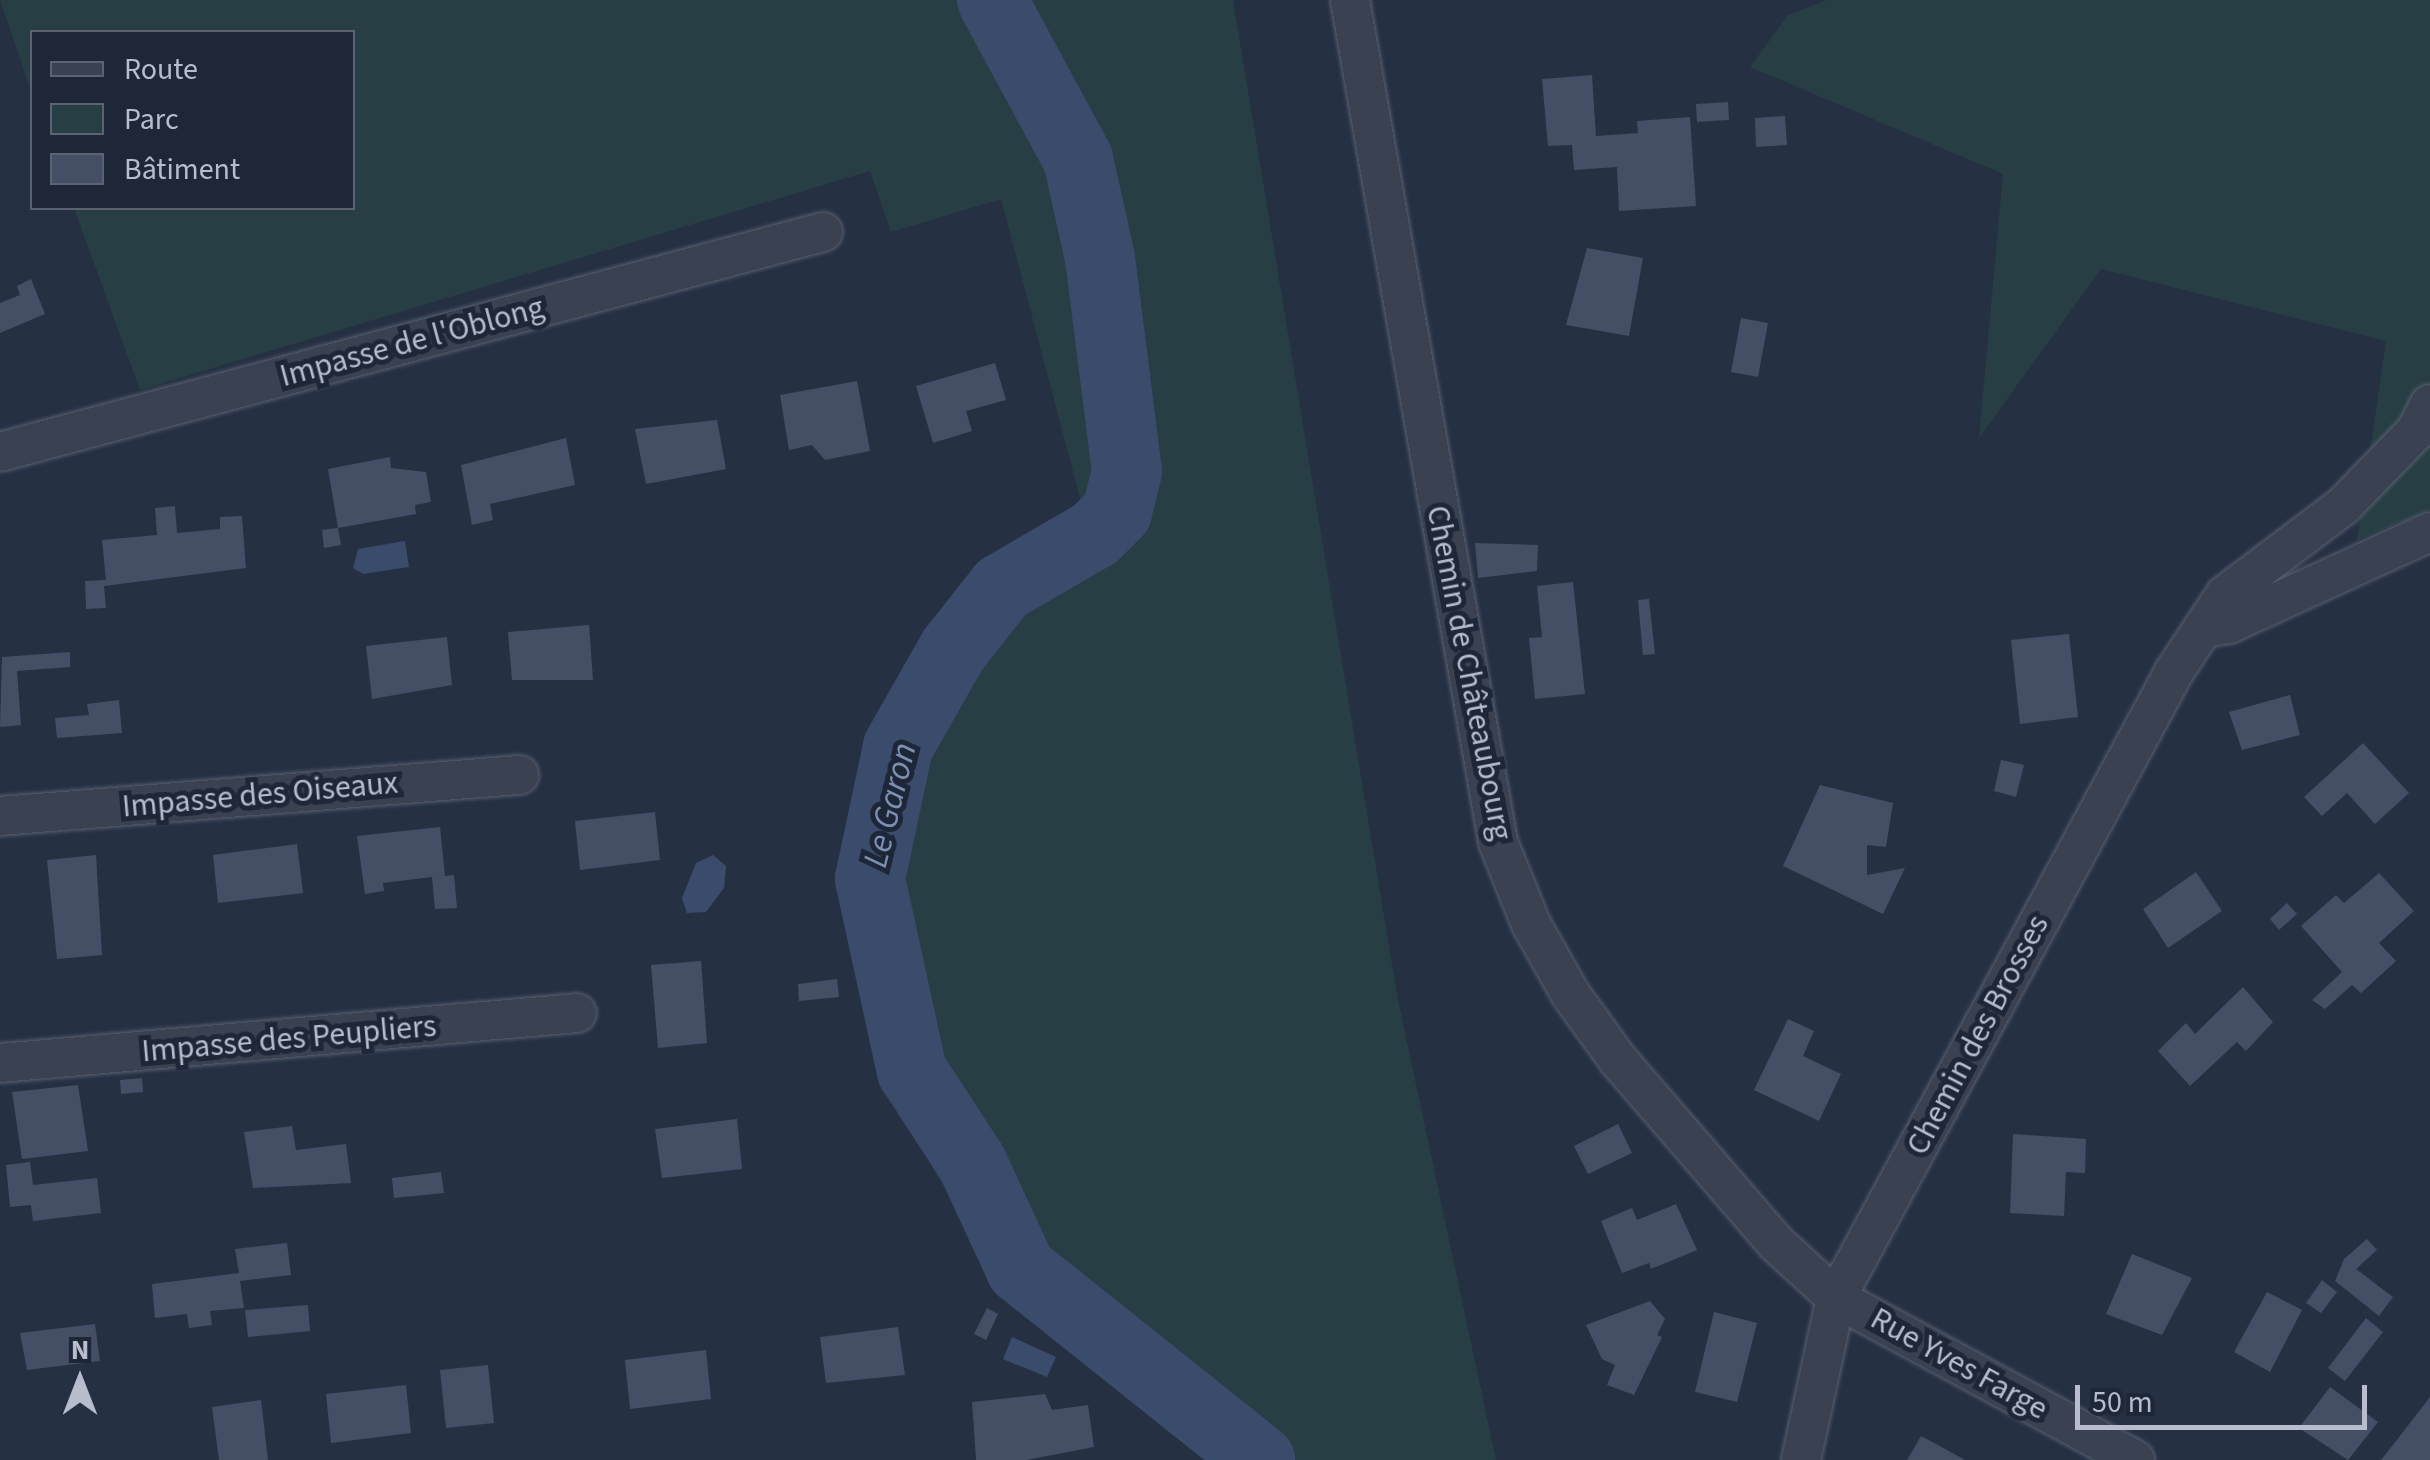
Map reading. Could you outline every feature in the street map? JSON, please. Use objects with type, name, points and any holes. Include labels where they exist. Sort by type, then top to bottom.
[{"type":"street","name":"Chemin de Châteaubourg","points":[[1350,0],[1498,842],[1531,924],[1580,1008],[1776,1243],[1836,1298]]},
{"type":"street","name":"Impasse de l'Oblong","points":[[0,452],[824,232]]},
{"type":"street","name":"Chemin des Brosses","points":[[1801,1460],[1836,1298],[2138,732],[2225,595],[2343,506],[2416,431],[2430,404]]},
{"type":"street","points":[[2203,628],[2229,624],[2430,532]]},
{"type":"street","name":"Impasse des Oiseaux","points":[[0,816],[519,774]]},
{"type":"street","name":"Impasse des Peupliers","points":[[0,1063],[577,1014]]},
{"type":"street","name":"Rue Yves Farge","points":[[1836,1298],[2135,1460]]},
{"type":"green space","points":[[0,0],[1233,0],[1397,995],[1496,1460],[1219,1460],[1197,1431],[1014,1284],[934,1172],[885,1034],[852,871],[893,719],[971,592],[1086,521],[1001,199],[891,232],[870,171],[140,390],[75,210],[355,210],[355,30],[30,30],[30,88]]},
{"type":"green space","points":[[1827,0],[2430,0],[2430,510],[2357,540],[2386,341],[2101,269],[1979,438],[2003,174],[1750,67],[1788,15]]},
{"type":"water","points":[[405,541],[409,567],[363,574],[353,568],[358,549]]},
{"type":"water","points":[[713,855],[726,866],[724,888],[706,912],[687,913],[682,898],[696,863]]},
{"type":"water","points":[[1012,1337],[1056,1357],[1047,1377],[1003,1359]]},
{"type":"building","points":[[1592,75],[1596,136],[1638,133],[1637,121],[1690,117],[1696,206],[1619,211],[1617,167],[1574,170],[1572,145],[1548,146],[1542,79]]},
{"type":"building","points":[[1728,102],[1729,120],[1697,122],[1696,104]]},
{"type":"building","points":[[1785,116],[1787,145],[1756,147],[1755,118]]},
{"type":"building","points":[[1587,248],[1643,258],[1629,336],[1566,325]]},
{"type":"building","points":[[31,279],[45,314],[0,333],[0,303],[20,295],[17,286]]},
{"type":"building","points":[[1741,318],[1768,323],[1758,377],[1731,372]]},
{"type":"building","points":[[995,363],[1006,400],[966,411],[972,431],[933,443],[916,386]]},
{"type":"building","points":[[857,381],[870,451],[825,460],[812,445],[789,450],[780,395]]},
{"type":"building","points":[[717,420],[726,469],[646,484],[635,429]]},
{"type":"building","points":[[566,438],[575,485],[490,504],[493,520],[472,525],[461,465]]},
{"type":"building","points":[[390,457],[391,468],[426,472],[431,502],[415,505],[416,514],[338,528],[328,469]]},
{"type":"building","points":[[175,506],[177,533],[220,529],[220,517],[242,516],[246,568],[104,586],[106,608],[86,609],[85,581],[106,580],[102,540],[157,535],[155,508]]},
{"type":"building","points":[[338,528],[341,545],[324,548],[322,530]]},
{"type":"building","points":[[1475,543],[1538,545],[1537,571],[1478,578]]},
{"type":"building","points":[[1573,582],[1585,694],[1535,699],[1529,638],[1542,637],[1537,586]]},
{"type":"building","points":[[1649,599],[1655,654],[1643,655],[1638,600]]},
{"type":"building","points":[[589,625],[593,680],[512,680],[508,632]]},
{"type":"building","points":[[2069,634],[2078,717],[2020,724],[2011,640]]},
{"type":"building","points":[[447,637],[452,685],[372,699],[366,646]]},
{"type":"building","points":[[70,652],[70,667],[17,671],[21,725],[0,727],[2,657]]},
{"type":"building","points":[[2290,695],[2300,735],[2242,750],[2229,712]]},
{"type":"building","points":[[119,700],[122,733],[57,738],[55,718],[89,715],[87,704]]},
{"type":"building","points":[[2363,743],[2409,793],[2375,824],[2347,793],[2322,816],[2304,797]]},
{"type":"building","points":[[2001,760],[2024,765],[2016,797],[1994,791]]},
{"type":"building","points":[[1820,785],[1893,803],[1886,847],[1867,845],[1867,875],[1905,868],[1883,914],[1783,866]]},
{"type":"building","points":[[655,812],[660,860],[580,870],[575,821]]},
{"type":"building","points":[[440,827],[445,876],[454,875],[457,908],[435,909],[432,877],[383,883],[384,891],[365,894],[357,836]]},
{"type":"building","points":[[297,844],[303,893],[218,903],[213,855]]},
{"type":"building","points":[[96,855],[102,955],[57,959],[47,860]]},
{"type":"building","points":[[2196,872],[2222,911],[2168,948],[2143,909]]},
{"type":"building","points":[[2379,873],[2414,911],[2379,943],[2396,961],[2361,993],[2352,985],[2325,1009],[2312,1000],[2342,972],[2301,926],[2336,895],[2344,903]]},
{"type":"building","points":[[2287,903],[2297,914],[2279,930],[2270,919]]},
{"type":"building","points":[[701,961],[707,1043],[658,1048],[651,965]]},
{"type":"building","points":[[837,979],[839,997],[799,1001],[798,984]]},
{"type":"building","points":[[2243,987],[2273,1022],[2246,1051],[2237,1042],[2190,1086],[2158,1051],[2186,1023],[2195,1034]]},
{"type":"building","points":[[1788,1019],[1814,1031],[1803,1056],[1841,1074],[1819,1121],[1754,1090]]},
{"type":"building","points":[[142,1078],[143,1092],[121,1094],[120,1080]]},
{"type":"building","points":[[78,1085],[88,1151],[22,1159],[12,1092]]},
{"type":"building","points":[[737,1119],[742,1169],[662,1178],[655,1129]]},
{"type":"building","points":[[1618,1124],[1632,1153],[1588,1174],[1574,1146]]},
{"type":"building","points":[[292,1126],[296,1150],[346,1144],[351,1183],[253,1188],[244,1132]]},
{"type":"building","points":[[2013,1134],[2086,1139],[2085,1173],[2066,1172],[2064,1216],[2010,1213]]},
{"type":"building","points":[[30,1162],[33,1185],[97,1178],[101,1213],[33,1221],[31,1205],[10,1207],[6,1165]]},
{"type":"building","points":[[441,1172],[444,1193],[394,1198],[392,1178]]},
{"type":"building","points":[[1676,1204],[1697,1250],[1651,1269],[1649,1263],[1622,1273],[1601,1221],[1632,1208],[1637,1220]]},
{"type":"building","points":[[2367,1239],[2377,1250],[2356,1269],[2393,1297],[2379,1316],[2335,1281],[2344,1259]]},
{"type":"building","points":[[287,1243],[291,1275],[240,1281],[244,1308],[210,1311],[212,1325],[189,1328],[187,1314],[155,1318],[152,1284],[239,1273],[235,1249]]},
{"type":"building","points":[[2132,1254],[2192,1278],[2162,1335],[2106,1314]]},
{"type":"building","points":[[2322,1280],[2337,1292],[2321,1313],[2306,1303]]},
{"type":"building","points":[[2267,1292],[2302,1310],[2270,1372],[2234,1352]]},
{"type":"building","points":[[1650,1301],[1665,1319],[1657,1335],[1662,1337],[1634,1395],[1607,1385],[1615,1365],[1602,1359],[1586,1325]]},
{"type":"building","points":[[308,1305],[310,1331],[248,1337],[245,1310]]},
{"type":"building","points":[[987,1308],[998,1314],[986,1340],[974,1334]]},
{"type":"building","points":[[1714,1312],[1757,1323],[1737,1402],[1695,1392]]},
{"type":"building","points":[[2366,1318],[2383,1332],[2345,1381],[2328,1368]]},
{"type":"building","points":[[95,1324],[100,1361],[27,1370],[20,1333]]},
{"type":"building","points":[[898,1327],[905,1375],[826,1383],[820,1337]]},
{"type":"building","points":[[706,1350],[711,1399],[630,1409],[625,1360]]},
{"type":"building","points":[[488,1365],[494,1423],[446,1428],[440,1370]]},
{"type":"building","points":[[406,1385],[411,1433],[331,1443],[326,1394]]},
{"type":"building","points":[[2330,1387],[2378,1422],[2348,1460],[2299,1428]]},
{"type":"building","points":[[1045,1394],[1052,1410],[1088,1405],[1094,1447],[1026,1460],[976,1460],[972,1402]]},
{"type":"building","points":[[2430,1397],[2430,1460],[2381,1460],[2396,1441]]},
{"type":"building","points":[[261,1400],[268,1460],[219,1460],[212,1407]]},
{"type":"building","points":[[1921,1436],[1938,1445],[1965,1460],[1907,1460]]},
{"type":"waterway","name":"Le Garon","points":[[992,0],[1078,159],[1100,258],[1127,471],[1117,512],[1095,534],[1002,588],[953,650],[898,747],[870,879],[912,1071],[972,1163],[1021,1269],[1260,1460]]}]
